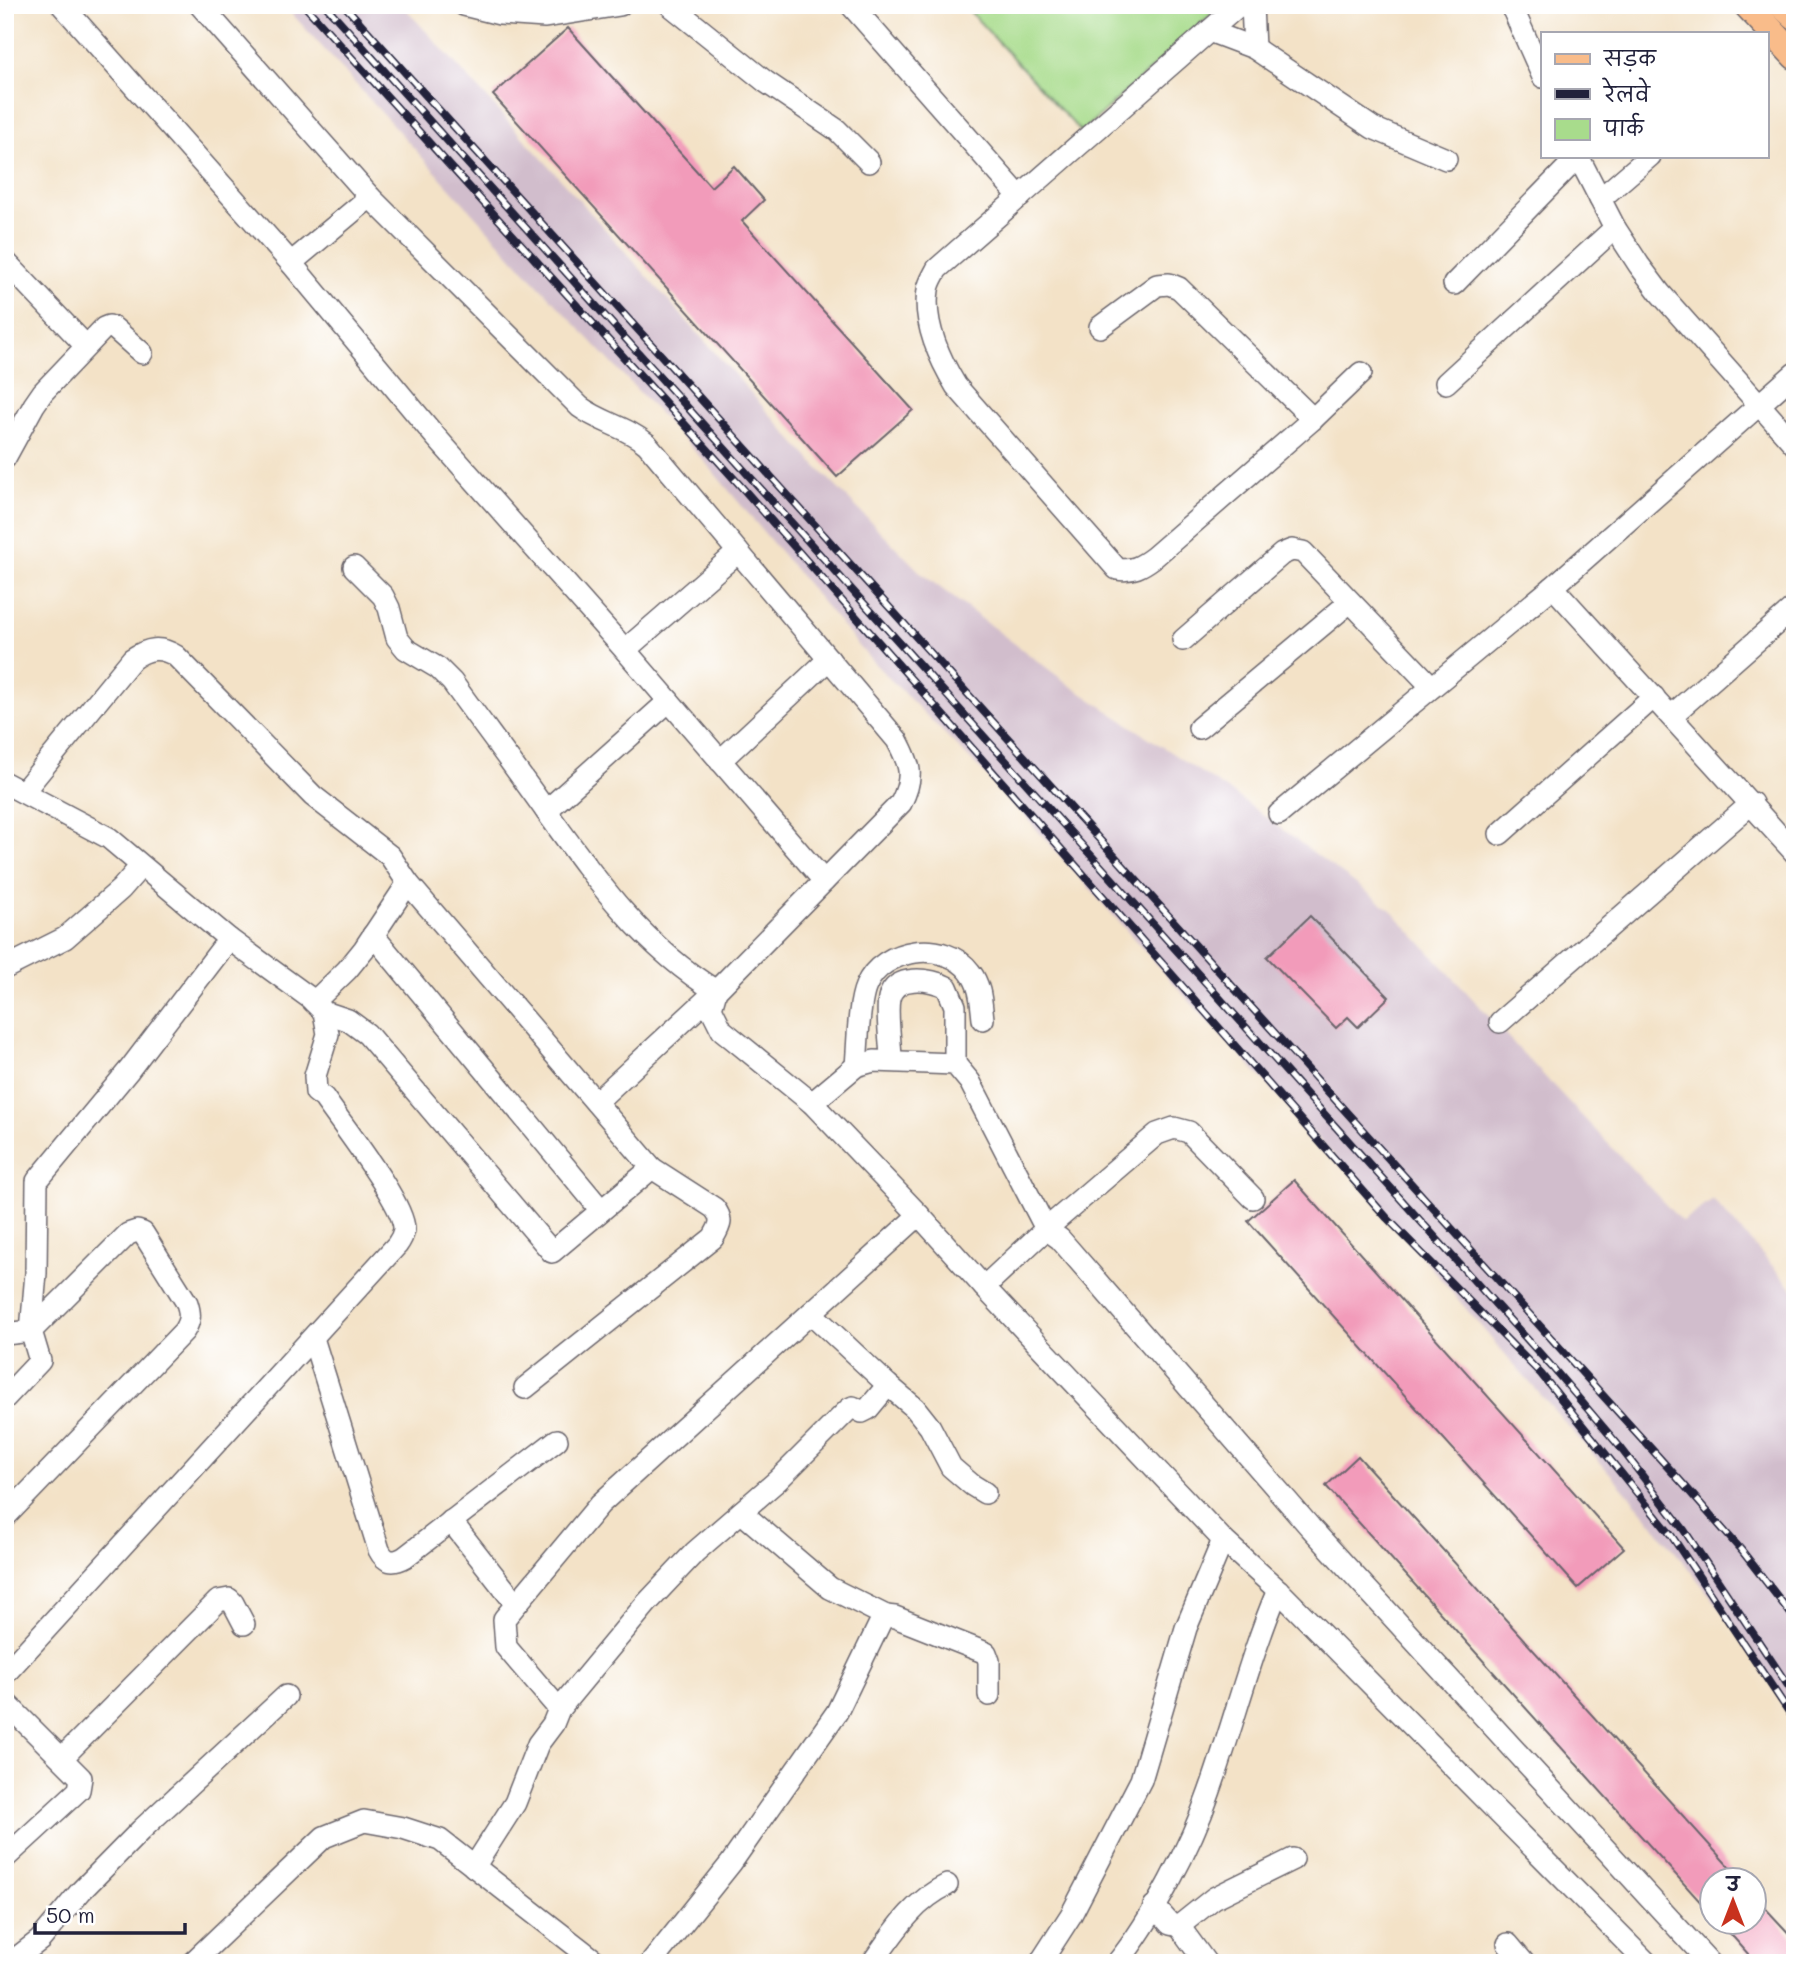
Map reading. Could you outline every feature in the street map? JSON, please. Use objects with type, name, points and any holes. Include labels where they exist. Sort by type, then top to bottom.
[{"type":"main road","points":[[1783,5],[1795,17]]},
{"type":"main road","points":[[1749,6],[1795,55]]},
{"type":"street","points":[[62,5],[291,263],[435,436],[625,650],[824,881]]},
{"type":"street","points":[[200,5],[370,197],[580,407],[592,416],[635,434],[647,444],[897,740],[906,757],[911,771],[909,786],[901,803],[716,991],[596,1102]]},
{"type":"street","points":[[464,5],[500,14],[545,17],[620,5]]},
{"type":"street","points":[[670,5],[766,82],[837,130],[869,162]]},
{"type":"street","points":[[851,5],[1020,197]]},
{"type":"street","points":[[1239,5],[937,269],[928,287],[928,306],[934,340],[943,365],[956,386],[1117,569],[1127,571],[1154,557],[1313,419],[1361,373]]},
{"type":"street","points":[[1252,5],[1254,48]]},
{"type":"street","points":[[1511,5],[1541,72]]},
{"type":"street","points":[[1209,31],[1254,48],[1373,128],[1446,159]]},
{"type":"street","points":[[1454,284],[1577,158]]},
{"type":"street","points":[[1580,158],[1615,228],[1660,293],[1795,445]]},
{"type":"street","points":[[1600,199],[1648,158]]},
{"type":"street","points":[[291,263],[370,197]]},
{"type":"street","points":[[1446,383],[1615,228]]},
{"type":"street","points":[[5,261],[86,346]]},
{"type":"street","points":[[1101,327],[1157,285],[1169,284],[1179,288],[1313,419]]},
{"type":"street","points":[[6,454],[34,405],[104,328],[115,328],[142,354]]},
{"type":"street","points":[[1279,814],[1553,587],[1795,373]]},
{"type":"street","points":[[1182,640],[1282,554],[1292,550],[1303,552],[1432,687]]},
{"type":"street","points":[[625,650],[738,552]]},
{"type":"street","points":[[354,567],[383,596],[397,638],[406,649],[438,668],[452,682],[597,883],[667,957],[716,991]]},
{"type":"street","points":[[1553,587],[1795,853]]},
{"type":"street","points":[[1199,728],[1350,602]]},
{"type":"street","points":[[1671,716],[1795,607]]},
{"type":"street","points":[[525,1388],[713,1238],[721,1224],[720,1216],[714,1208],[652,1168],[408,883],[390,856],[313,796],[176,656],[166,650],[142,651],[132,659],[14,788],[109,838],[229,939],[319,1007],[348,1020],[367,1034],[552,1252],[652,1168]]},
{"type":"street","points":[[720,761],[829,659]]},
{"type":"street","points":[[1500,834],[1654,696]]},
{"type":"street","points":[[546,811],[669,701]]},
{"type":"street","points":[[1500,1022],[1752,803]]},
{"type":"street","points":[[5,968],[65,937],[121,889],[141,866]]},
{"type":"street","points":[[319,1007],[408,883]]},
{"type":"street","points":[[373,935],[601,1210]]},
{"type":"street","points":[[5,1398],[40,1361],[31,1332],[36,1273],[37,1181],[129,1070],[229,939]]},
{"type":"street","points":[[856,1066],[866,984],[883,964],[897,955],[948,955],[965,966],[980,989],[983,1019]]},
{"type":"street","points":[[891,1061],[889,997],[895,988],[905,982],[930,980],[947,987],[955,1006],[955,1064],[970,1082],[1046,1229],[1060,1239],[1310,1527],[1710,1963]]},
{"type":"street","points":[[716,991],[711,1008],[722,1030],[812,1103],[1223,1540],[1278,1590],[1647,1963]]},
{"type":"street","points":[[5,1674],[397,1245],[404,1231],[402,1219],[390,1194],[324,1098],[316,1092],[315,1076],[328,1034],[319,1007]]},
{"type":"street","points":[[812,1103],[856,1066],[874,1061],[955,1064]]},
{"type":"street","points":[[984,1287],[1046,1229],[1157,1134],[1174,1128],[1189,1132],[1252,1198]]},
{"type":"street","points":[[559,1709],[506,1647],[504,1619],[600,1504],[919,1215]]},
{"type":"street","points":[[5,1335],[31,1332],[128,1234],[136,1231],[143,1233],[190,1312],[190,1322],[184,1332],[5,1517]]},
{"type":"street","points":[[811,1312],[915,1408],[930,1427],[951,1467],[985,1493]]},
{"type":"street","points":[[313,1338],[383,1557],[389,1561],[397,1562],[557,1440]]},
{"type":"street","points":[[474,1867],[515,1803],[538,1744],[559,1709],[646,1604],[695,1552],[778,1480],[849,1409],[853,1407],[862,1412],[868,1409],[888,1385]]},
{"type":"street","points":[[741,1512],[830,1588],[886,1616],[895,1617],[986,1653],[989,1661],[989,1695]]},
{"type":"street","points":[[451,1521],[516,1604]]},
{"type":"street","points":[[1040,1963],[1071,1915],[1141,1780],[1186,1628],[1223,1540]]},
{"type":"street","points":[[1118,1963],[1154,1906],[1188,1843],[1208,1796],[1278,1590]]},
{"type":"street","points":[[62,1758],[218,1601],[229,1599],[244,1624]]},
{"type":"street","points":[[651,1963],[732,1863],[837,1712],[881,1621],[886,1616]]},
{"type":"street","points":[[10,1963],[40,1940],[80,1891],[141,1829],[286,1696]]},
{"type":"street","points":[[5,1702],[81,1778],[79,1790],[5,1858]]},
{"type":"street","points":[[192,1963],[324,1837],[364,1821],[403,1828],[440,1840],[598,1963]]},
{"type":"street","points":[[1179,1926],[1214,1898],[1293,1859]]},
{"type":"street","points":[[872,1963],[906,1917],[934,1891],[947,1885]]},
{"type":"street","points":[[1154,1906],[1170,1924],[1179,1926],[1206,1963]]},
{"type":"street","points":[[1508,1944],[1524,1963]]},
{"type":"shaded area","points":[[284,5],[402,5],[815,465],[922,574],[1071,686],[1241,799],[1390,909],[1682,1222],[1713,1200],[1795,1291],[1795,1717],[1741,1634],[1631,1497],[1506,1356],[1356,1179],[1183,994],[1008,797],[869,658],[705,462],[528,274]]},
{"type":"green space","points":[[964,5],[1222,5],[1081,132]]},
{"type":"building","points":[[568,28],[711,187],[734,166],[764,200],[742,221],[913,410],[837,477],[493,95]]},
{"type":"building","points":[[1310,916],[1389,997],[1358,1027],[1348,1017],[1336,1028],[1267,957]]},
{"type":"building","points":[[1294,1180],[1624,1548],[1578,1588],[1248,1221]]},
{"type":"building","points":[[1358,1456],[1729,1867],[1699,1867],[1699,1901],[1326,1486]]},
{"type":"building","points":[[1769,1912],[1795,1940],[1795,1963],[1756,1963],[1733,1937],[1769,1937]]},
{"type":"railway","points":[[304,5],[738,483],[1387,1218],[1541,1374],[1671,1535],[1795,1721]]},
{"type":"railway","points":[[325,5],[1552,1367],[1620,1447],[1684,1530],[1795,1696]]},
{"type":"railway","points":[[344,5],[1684,1485],[1742,1551],[1795,1619]]}]
